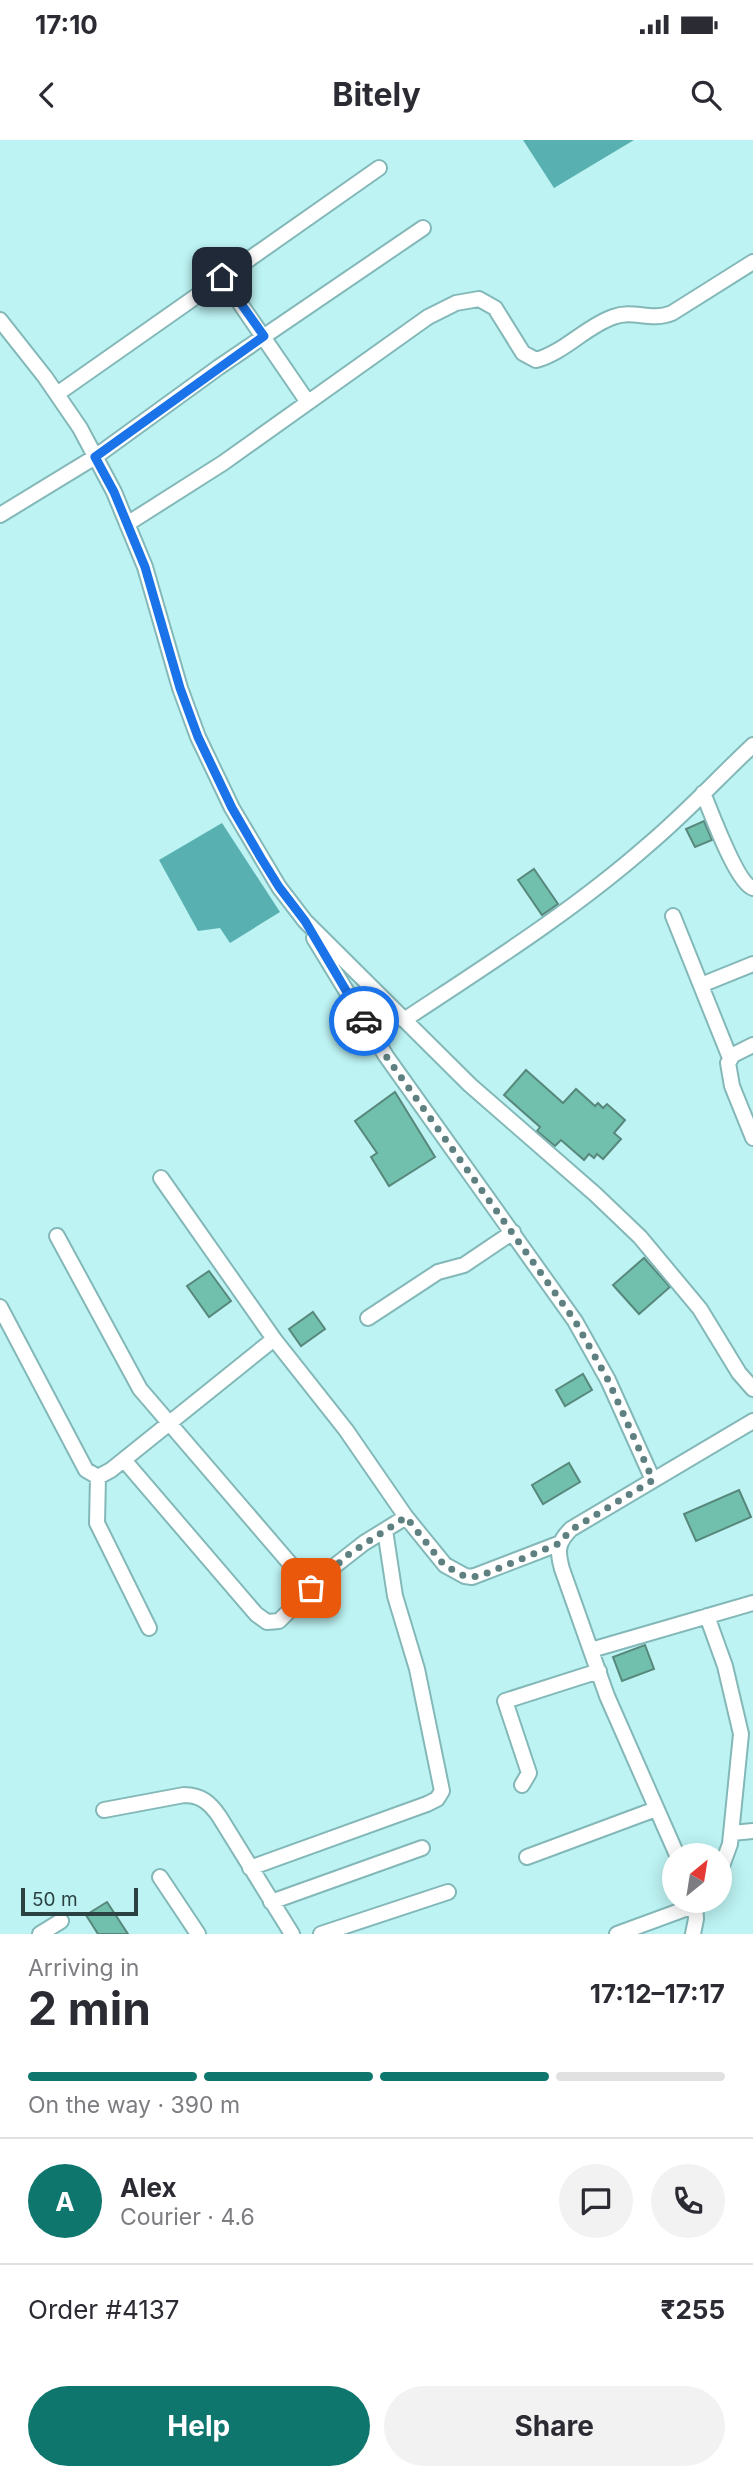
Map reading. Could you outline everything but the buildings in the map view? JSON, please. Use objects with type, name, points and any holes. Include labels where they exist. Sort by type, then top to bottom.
[{"type":"street","points":[[57,394],[379,169]]},
{"type":"street","points":[[0,515],[95,457],[264,336],[423,228]]},
{"type":"street","points":[[127,524],[223,463],[428,317],[456,303],[479,299],[490,304],[523,353],[536,359],[562,348],[610,318],[622,314],[661,317],[672,313],[753,262]]},
{"type":"street","points":[[222,277],[307,401]]},
{"type":"street","points":[[0,320],[80,428],[114,492],[145,567],[180,688],[198,737],[232,808],[279,887],[305,921],[386,1056],[555,1291],[593,1350],[653,1480]]},
{"type":"street","points":[[404,1020],[523,941],[592,891],[649,845],[753,745]]},
{"type":"street","points":[[703,793],[737,873],[746,885],[753,888]]},
{"type":"street","points":[[673,916],[730,1058],[728,1072],[732,1087],[753,1138]]},
{"type":"street","points":[[305,921],[470,1085],[640,1237],[700,1309],[739,1373],[753,1389]]},
{"type":"street","points":[[701,985],[753,964]]},
{"type":"street","points":[[730,1058],[753,1045]]},
{"type":"street","points":[[161,1178],[274,1339],[346,1430],[406,1517],[444,1565],[464,1576],[482,1575],[558,1544],[571,1530],[752,1424]]},
{"type":"street","points":[[368,1318],[438,1272],[464,1265],[513,1232]]},
{"type":"street","points":[[57,1236],[131,1376],[311,1588]]},
{"type":"street","points":[[0,1307],[86,1470],[98,1477],[105,1475],[274,1339]]},
{"type":"street","points":[[124,1460],[263,1620],[273,1623],[349,1554],[406,1517]]},
{"type":"street","points":[[98,1477],[97,1523],[149,1628]]},
{"type":"street","points":[[250,1868],[427,1804],[437,1799],[442,1791],[416,1669],[395,1596],[385,1531]]},
{"type":"street","points":[[558,1544],[557,1553],[591,1650],[634,1760],[672,1843]]},
{"type":"street","points":[[591,1650],[753,1603]]},
{"type":"street","points":[[707,1616],[725,1666],[741,1734],[730,1843]]},
{"type":"street","points":[[522,1785],[529,1773],[505,1701],[599,1671]]},
{"type":"street","points":[[104,1810],[184,1795],[201,1798],[219,1816],[292,1934]]},
{"type":"street","points":[[527,1857],[656,1809]]},
{"type":"street","points":[[732,1833],[753,1831]]},
{"type":"street","points":[[271,1902],[422,1848]]},
{"type":"street","points":[[160,1877],[198,1934]]},
{"type":"street","points":[[321,1934],[448,1892]]},
{"type":"street","points":[[617,1934],[670,1913]]},
{"type":"street","points":[[693,1934],[696,1913]]},
{"type":"street","points":[[40,1934],[61,1921]]},
{"type":"water","points":[[523,140],[634,140],[554,188]]},
{"type":"water","points":[[222,823],[280,912],[230,943],[220,928],[198,931],[159,860]]},
{"type":"way so far","points":[[311,1588],[349,1554],[406,1517],[444,1565],[464,1576],[472,1577],[558,1544],[571,1530],[653,1480],[608,1380],[575,1321],[386,1056],[364,1021]]},
{"type":"route","points":[[222,277],[264,336],[95,457],[114,492],[145,567],[180,688],[198,737],[232,808],[261,858],[305,921],[364,1021]]}]
